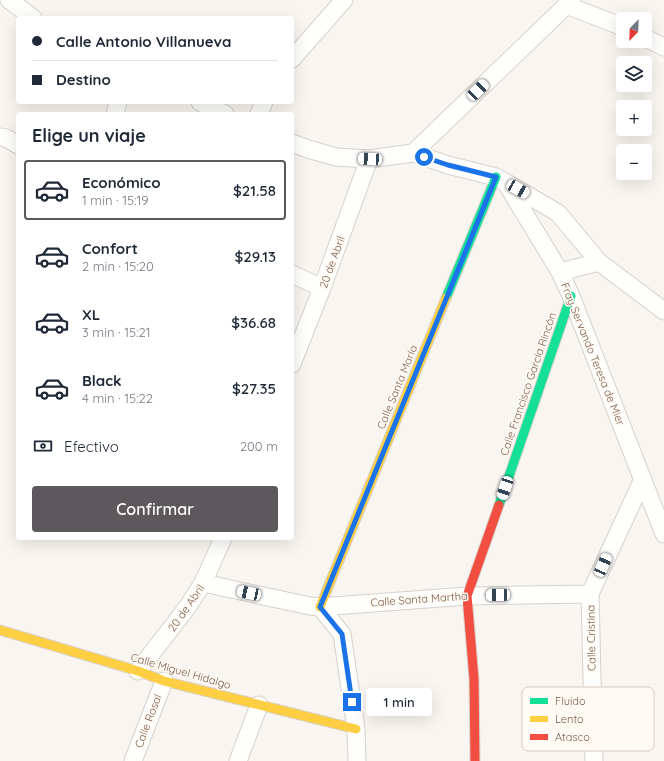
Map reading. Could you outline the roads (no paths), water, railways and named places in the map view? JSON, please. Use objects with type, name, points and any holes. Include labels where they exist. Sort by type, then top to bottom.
[{"type":"street","points":[[9,0],[30,16]]},
{"type":"street","points":[[294,57],[344,0]]},
{"type":"street","points":[[413,153],[569,2],[616,24]]},
{"type":"street","points":[[652,42],[664,48]]},
{"type":"street","points":[[204,104],[221,112]]},
{"type":"street","points":[[0,137],[6,138],[16,144]]},
{"type":"street","points":[[294,144],[336,157],[370,159],[413,153],[448,165],[501,180],[558,213],[599,262],[664,310]]},
{"type":"street","name":"20 de Abril","points":[[294,359],[370,159]]},
{"type":"street","name":"Fray Servando Teresa de Mier","points":[[501,180],[560,272],[571,296],[664,534]]},
{"type":"street","name":"Calle Santa María","points":[[320,607],[501,180]]},
{"type":"street","points":[[560,272],[599,262]]},
{"type":"street","points":[[294,275],[322,288]]},
{"type":"street","name":"Calle Francisco García Rincón","points":[[475,761],[474,679],[467,596],[571,296]]},
{"type":"street","name":"Calle Cristina","points":[[592,687],[590,594],[643,479]]},
{"type":"street","name":"20 de Abril","points":[[138,672],[186,609],[203,583],[222,540]]},
{"type":"street","name":"Calle Santa Martha","points":[[203,583],[320,607],[467,596],[590,594]]},
{"type":"street","points":[[320,607],[342,634],[356,729],[357,761]]},
{"type":"street","name":"Calle Miguel Hidalgo","points":[[0,630],[164,681],[356,729]]},
{"type":"street","name":"Calle Rosal","points":[[133,761],[164,681]]},
{"type":"street","points":[[238,761],[259,705]]},
{"type":"street","name":"Calle Cristina","points":[[594,751],[594,761]]}]
